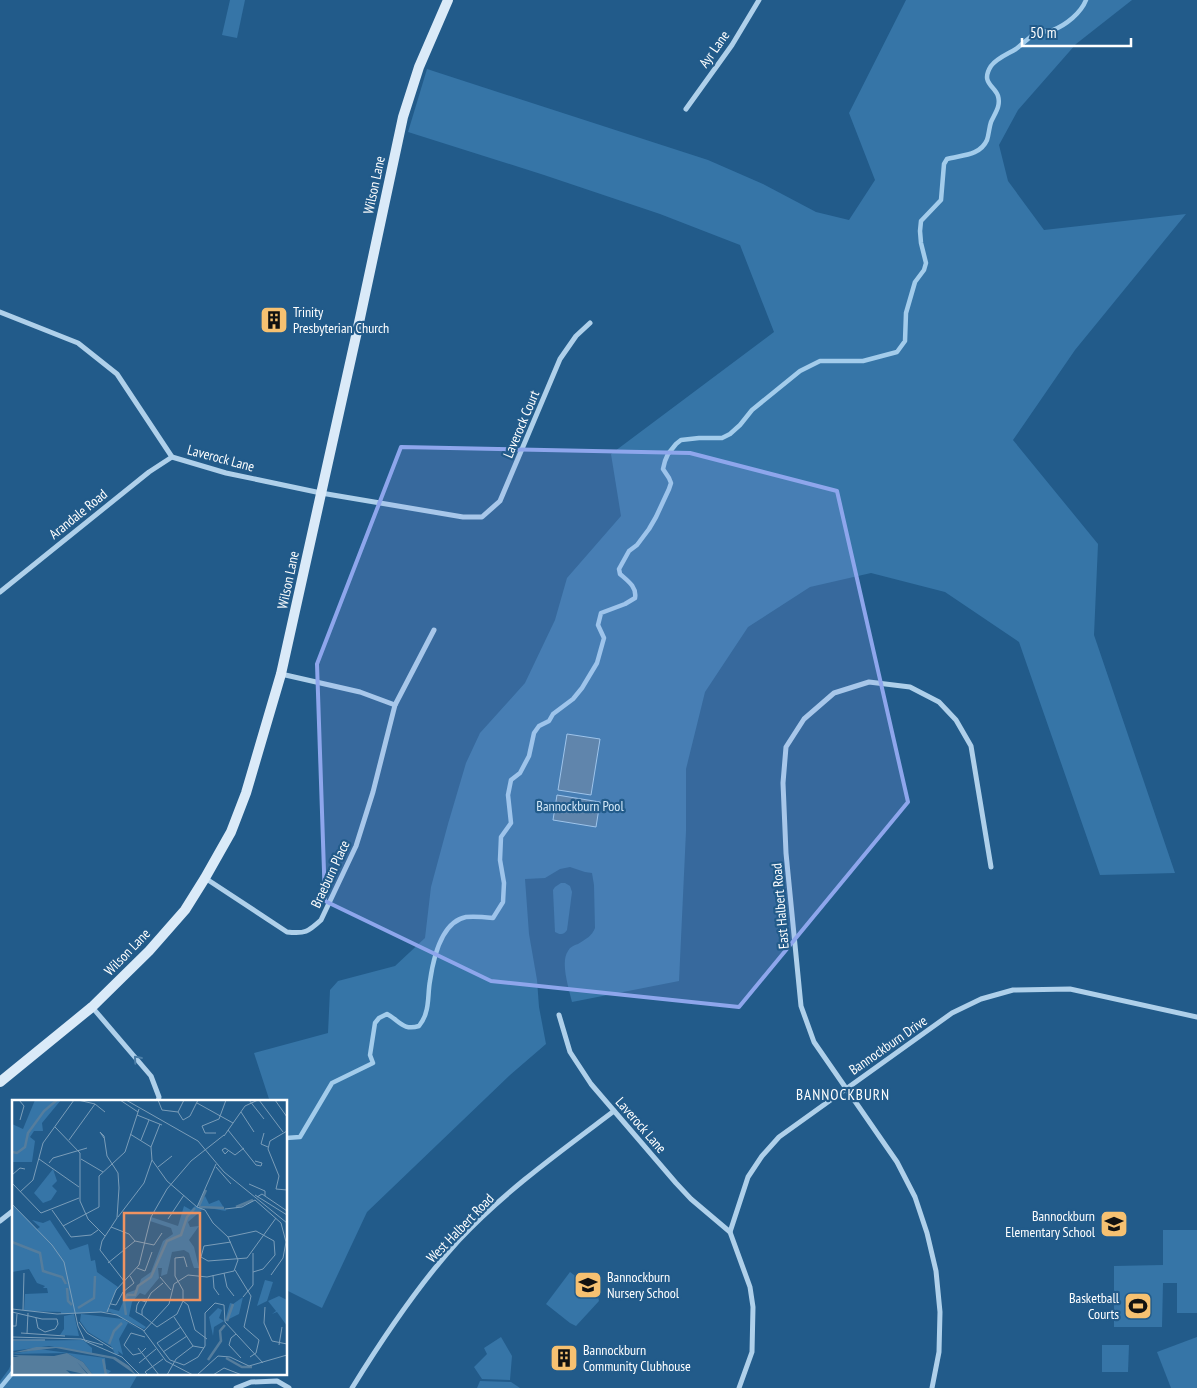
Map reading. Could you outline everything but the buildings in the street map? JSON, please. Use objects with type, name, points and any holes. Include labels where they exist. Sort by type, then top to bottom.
[{"type":"main road","name":"Wilson Lane","points":[[0,1082],[92,1007],[154,944],[185,910],[231,832],[246,793],[281,674],[403,117],[419,66],[448,0]]},
{"type":"street","name":"Ayr Lane","points":[[686,109],[732,46],[759,0]]},
{"type":"street","name":"Laverock Lane","points":[[0,312],[78,343],[117,374],[172,457],[226,472],[321,493],[463,517]]},
{"type":"street","name":"Laverock Court","points":[[463,517],[482,517],[500,501],[560,359],[576,336],[590,323]]},
{"type":"street","name":"Arandale Road","points":[[0,592],[148,472],[172,457]]},
{"type":"street","name":"Braeburn Place","points":[[205,878],[287,932],[300,934],[311,929],[321,920],[356,846],[373,792],[395,705],[434,630]]},
{"type":"street","points":[[281,674],[360,692],[395,705]]},
{"type":"street","name":"East Halbert Road","points":[[932,1388],[939,1352],[940,1312],[936,1271],[928,1234],[915,1197],[897,1162],[814,1042],[801,1006],[786,853],[784,784],[786,748],[804,719],[834,693],[869,682],[910,686],[939,702],[956,720],[971,746],[991,867]]},
{"type":"street","name":"Bannockburn Drive","points":[[730,1232],[748,1177],[762,1156],[779,1138],[952,1013],[981,999],[1013,990],[1070,989],[1197,1017]]},
{"type":"street","points":[[92,1007],[151,1076],[158,1100]]},
{"type":"street","name":"Laverock Lane","points":[[559,1015],[570,1052],[591,1084],[691,1199],[730,1232]]},
{"type":"street","name":"West Halbert Road","points":[[352,1388],[406,1305],[460,1240],[501,1200],[614,1111]]},
{"type":"street","points":[[0,1221],[12,1212]]},
{"type":"street","points":[[730,1232],[750,1287],[753,1307],[752,1352],[739,1388]]},
{"type":"street","points":[[236,1388],[251,1382],[277,1381],[289,1388]]},
{"type":"highlighted area","points":[[401,447],[690,453],[837,491],[908,802],[739,1007],[491,981],[325,901],[317,664]]},
{"type":"green space","points":[[230,0],[245,0],[237,38],[222,35]]},
{"type":"green space","name":"Bannockburn Pool","points":[[906,0],[1132,0],[1076,44],[1018,110],[999,145],[1008,181],[1044,230],[1186,214],[1075,350],[1013,440],[1098,544],[1094,635],[1175,873],[1100,875],[1019,642],[945,592],[871,573],[810,587],[748,627],[705,692],[686,769],[686,831],[679,981],[572,1002],[565,962],[570,948],[588,937],[595,928],[592,873],[570,867],[560,869],[545,878],[525,879],[529,934],[546,1044],[510,1075],[367,1212],[322,1308],[288,1291],[288,1100],[269,1100],[254,1053],[328,1033],[330,990],[338,981],[395,966],[425,938],[431,887],[466,763],[480,733],[525,683],[555,620],[567,578],[621,516],[611,454],[774,332],[740,245],[660,214],[408,132],[427,69],[708,160],[763,184],[816,212],[849,220],[875,180],[849,113]]},
{"type":"green space","points":[[561,883],[570,886],[572,892],[567,930],[563,934],[555,932],[553,890]]},
{"type":"green space","points":[[1163,1230],[1197,1230],[1197,1313],[1177,1313],[1177,1283],[1163,1283],[1162,1327],[1114,1327],[1114,1266],[1163,1265]]},
{"type":"green space","points":[[570,1272],[597,1292],[599,1301],[576,1326],[546,1304]]},
{"type":"green space","points":[[501,1337],[512,1356],[510,1380],[482,1379],[474,1367],[487,1354],[484,1348]]},
{"type":"green space","points":[[1197,1337],[1197,1388],[1171,1388],[1157,1352]]},
{"type":"green space","points":[[1102,1345],[1129,1345],[1128,1372],[1102,1372]]},
{"type":"green space","points":[[12,1362],[12,1376],[137,1376],[130,1388],[0,1388],[0,1381]]},
{"type":"green space","points":[[480,1381],[511,1382],[520,1388],[477,1388]]},
{"type":"shaded area","points":[[567,734],[600,739],[591,795],[558,790]]},
{"type":"shaded area","points":[[557,795],[600,802],[596,827],[553,820]]},
{"type":"waterway","points":[[288,1138],[300,1137],[332,1083],[373,1063],[370,1055],[375,1023],[379,1018],[387,1014],[405,1026],[419,1026],[427,1008],[431,972],[436,953],[444,934],[450,926],[457,920],[466,917],[493,918],[503,902],[504,883],[500,860],[501,837],[511,823],[508,795],[511,780],[520,773],[529,756],[534,733],[539,726],[549,721],[553,714],[573,699],[597,663],[604,638],[598,625],[601,613],[635,598],[633,587],[620,574],[619,569],[629,551],[637,545],[649,529],[669,489],[671,483],[663,469],[668,454],[681,440],[722,438],[730,434],[752,410],[800,371],[820,361],[863,361],[897,352],[905,341],[906,313],[915,282],[924,270],[926,263],[921,243],[921,221],[941,200],[944,164],[947,159],[975,152],[987,140],[999,100],[989,84],[987,76],[991,66],[999,58],[1016,49],[1036,33],[1053,30],[1068,22],[1077,14],[1086,0]]},
{"type":"waterway","points":[[0,1388],[12,1373]]},
{"type":"place","name":"Trinity Presbyterian Church","points":[[274,320]]},
{"type":"place","name":"Bannockburn Elementary School","points":[[1114,1224]]},
{"type":"place","name":"Bannockburn Nursery School","points":[[588,1285]]},
{"type":"place","name":"Basketball Courts","points":[[1138,1306]]},
{"type":"place","name":"Bannockburn Community Clubhouse","points":[[564,1358]]},
{"type":"district","name":"BANNOCKBURN","points":[[843,1095]]}]
